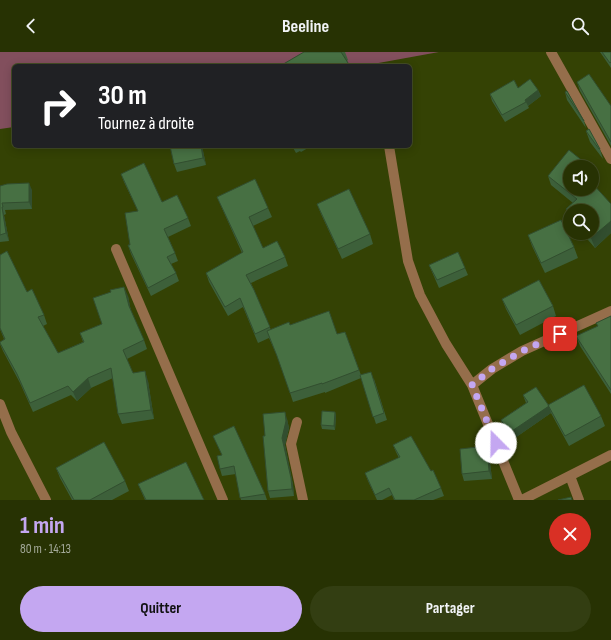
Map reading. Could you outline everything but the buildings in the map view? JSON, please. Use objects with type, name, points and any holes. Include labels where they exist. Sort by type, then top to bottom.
[{"type":"street","points":[[551,52],[611,159]]},
{"type":"street","points":[[388,148],[408,261],[420,295],[446,344],[472,385],[520,500],[611,455]]},
{"type":"street","points":[[116,249],[223,500]]},
{"type":"street","points":[[472,385],[492,369],[522,351],[611,311]]},
{"type":"street","points":[[0,404],[10,432],[46,500]]},
{"type":"street","points":[[297,422],[291,444],[302,500]]},
{"type":"street","points":[[570,476],[579,500]]},
{"type":"shaded area","points":[[0,52],[439,52],[373,64],[12,64],[12,127],[0,129]]},
{"type":"route","points":[[496,443],[472,385],[492,369],[522,351],[560,334]]}]
